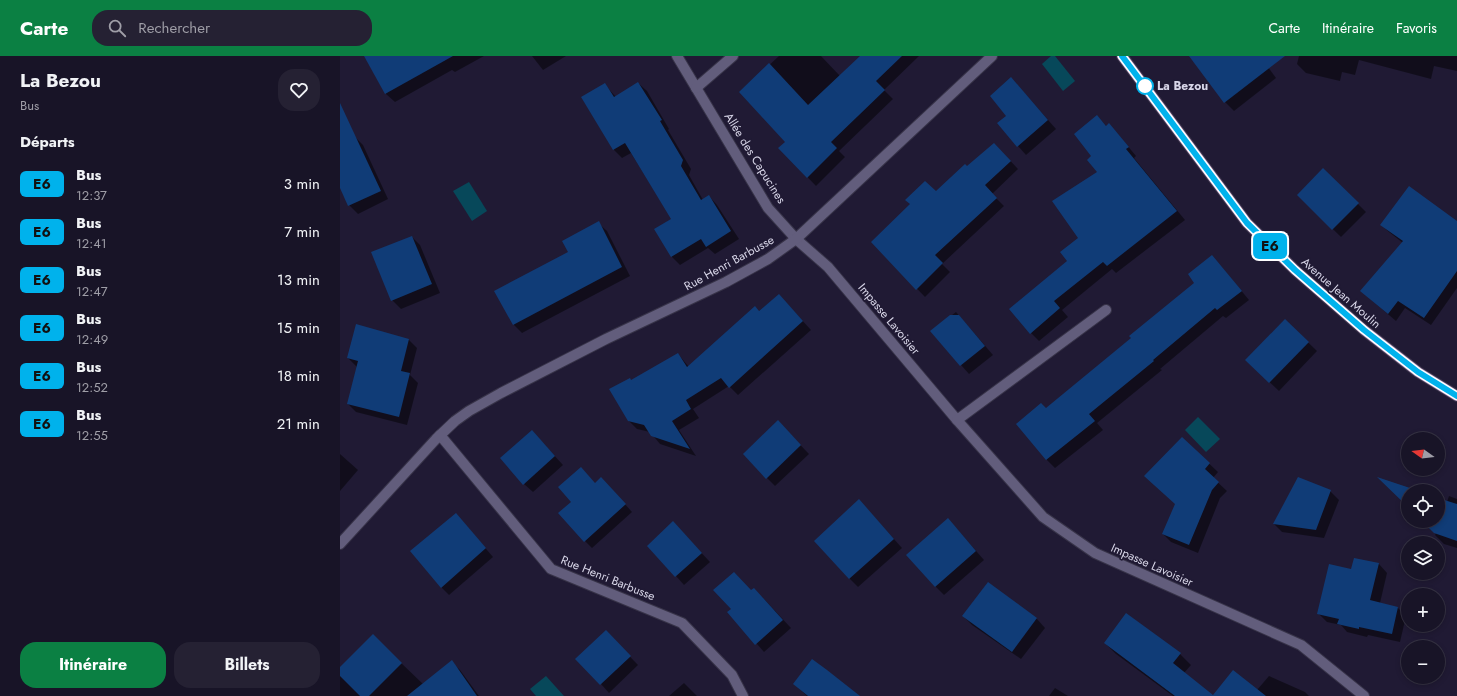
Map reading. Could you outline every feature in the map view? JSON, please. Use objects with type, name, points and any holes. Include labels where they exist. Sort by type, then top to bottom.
[{"type":"main road","name":"Avenue Jean Moulin","points":[[1122,56],[1247,223],[1295,270],[1364,330],[1418,372],[1457,396]]},
{"type":"street","name":"Allée des Capucines","points":[[677,56],[768,208],[796,239]]},
{"type":"street","points":[[696,88],[733,56]]},
{"type":"street","name":"Rue Henri Barbusse","points":[[340,544],[440,435],[462,416],[485,401],[606,339],[726,282],[768,259],[796,239],[992,56]]},
{"type":"street","name":"Impasse Lavoisier","points":[[796,239],[828,267],[958,420],[1043,516],[1095,553],[1301,645],[1364,696]]},
{"type":"street","points":[[958,420],[1106,310]]},
{"type":"street","name":"Rue Henri Barbusse","points":[[440,435],[551,569],[682,623],[732,674],[743,696]]},
{"type":"water","points":[[1051,56],[1055,56],[1075,81],[1063,91],[1042,64]]},
{"type":"water","points":[[469,182],[487,211],[472,221],[453,191]]},
{"type":"water","points":[[1198,417],[1220,439],[1206,452],[1185,430]]},
{"type":"water","points":[[546,676],[564,696],[536,696],[530,689]]},
{"type":"building","points":[[364,56],[453,56],[385,94]]},
{"type":"building","points":[[860,56],[902,56],[876,81],[885,90],[831,142],[837,148],[807,178],[778,148],[785,142],[739,92],[769,63],[808,105]]},
{"type":"building","points":[[1189,56],[1285,56],[1224,103]]},
{"type":"building","points":[[1011,77],[1048,120],[1017,147],[997,123],[1006,116],[990,96]]},
{"type":"building","points":[[638,82],[662,120],[660,121],[683,160],[681,166],[701,200],[709,195],[731,231],[706,247],[701,239],[671,257],[654,229],[671,219],[625,143],[613,150],[581,97],[605,83],[614,97]]},
{"type":"building","points":[[340,103],[381,191],[348,206],[340,188]]},
{"type":"building","points":[[1097,115],[1106,126],[1109,123],[1129,147],[1126,149],[1177,211],[1107,266],[1103,262],[1054,301],[1060,308],[1030,334],[1009,309],[1067,261],[1060,252],[1078,238],[1052,201],[1097,172],[1087,160],[1091,156],[1074,134]]},
{"type":"building","points":[[994,143],[1011,161],[985,185],[997,198],[935,255],[943,263],[916,290],[871,242],[910,204],[905,200],[925,181],[936,191],[965,164],[967,166]]},
{"type":"building","points":[[1323,168],[1359,203],[1332,230],[1297,195]]},
{"type":"building","points":[[1409,186],[1457,221],[1457,271],[1424,318],[1398,301],[1388,314],[1360,291],[1403,241],[1380,225]]},
{"type":"building","points":[[599,221],[622,267],[513,325],[494,291],[568,252],[562,241]]},
{"type":"building","points":[[412,236],[432,284],[391,301],[371,252]]},
{"type":"building","points":[[1212,255],[1242,291],[1217,310],[1215,308],[1153,360],[1154,361],[1089,414],[1095,421],[1046,460],[1016,424],[1041,403],[1046,408],[1131,338],[1129,336],[1194,283],[1188,274]]},
{"type":"building","points":[[779,294],[803,321],[729,388],[721,378],[686,400],[691,409],[672,421],[690,449],[651,436],[644,425],[628,421],[609,389],[630,378],[631,380],[678,353],[687,367],[755,306],[759,311]]},
{"type":"building","points":[[950,315],[959,315],[985,346],[960,366],[930,331]]},
{"type":"building","points":[[1285,319],[1309,342],[1269,383],[1245,360]]},
{"type":"building","points":[[356,324],[409,339],[401,371],[410,373],[399,417],[347,404],[358,361],[347,358]]},
{"type":"building","points":[[778,420],[801,445],[766,479],[743,454]]},
{"type":"building","points":[[532,430],[555,456],[523,485],[500,458]]},
{"type":"building","points":[[1182,437],[1210,463],[1205,469],[1219,482],[1212,490],[1189,545],[1162,534],[1175,504],[1144,476]]},
{"type":"building","points":[[581,467],[595,483],[601,477],[626,504],[584,542],[558,513],[571,502],[558,487]]},
{"type":"building","points":[[1298,477],[1331,490],[1316,530],[1273,524]]},
{"type":"building","points":[[1377,477],[1401,485],[1401,500]]},
{"type":"building","points":[[859,499],[894,539],[849,579],[814,541]]},
{"type":"building","points":[[1445,500],[1457,504],[1457,541],[1434,533],[1429,528],[1445,528]]},
{"type":"building","points":[[456,513],[486,548],[441,588],[410,551]]},
{"type":"building","points":[[948,518],[976,551],[935,587],[906,555]]},
{"type":"building","points":[[673,521],[702,553],[675,577],[647,546]]},
{"type":"building","points":[[1354,558],[1379,563],[1370,600],[1398,607],[1392,634],[1337,624],[1339,619],[1317,614],[1329,564],[1351,569]]},
{"type":"building","points":[[734,572],[751,590],[754,588],[783,620],[755,645],[727,612],[731,609],[713,590]]},
{"type":"building","points":[[988,582],[1037,618],[1012,652],[962,616]]},
{"type":"building","points":[[1126,613],[1181,653],[1173,663],[1213,695],[1233,670],[1266,696],[1175,696],[1104,643]]},
{"type":"building","points":[[606,630],[631,656],[600,685],[575,659]]},
{"type":"building","points":[[373,634],[402,663],[369,696],[360,696],[340,676],[340,667]]},
{"type":"building","points":[[812,659],[860,696],[808,696],[793,684]]},
{"type":"building","points":[[452,660],[477,696],[407,696]]},
{"type":"bus line","name":"E6","points":[[1122,56],[1247,223],[1295,270],[1364,330],[1418,372],[1457,396]]},
{"type":"place","name":"La Bezou","points":[[1145,86]]}]
